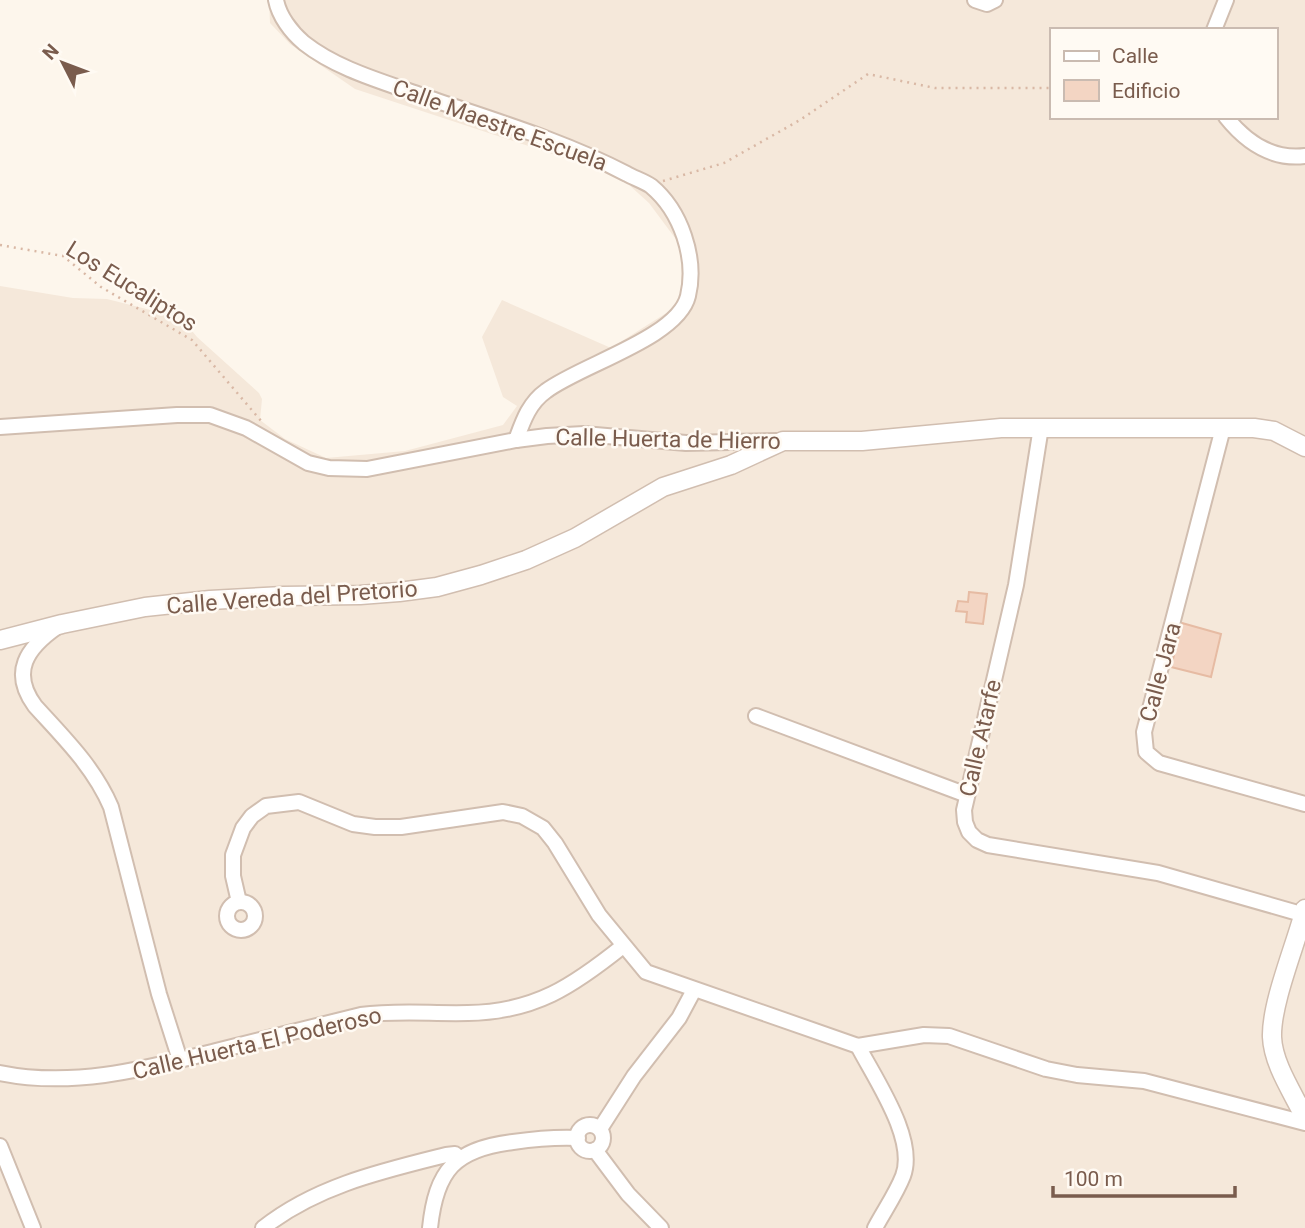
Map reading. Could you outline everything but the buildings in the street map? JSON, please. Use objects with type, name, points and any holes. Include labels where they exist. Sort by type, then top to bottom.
[{"type":"street","name":"Calle Maestre Escuela","points":[[276,0],[279,14],[304,43],[352,71],[601,159],[650,186],[669,207],[683,230],[691,279],[688,300],[673,320],[647,339],[568,377],[544,392],[526,412],[516,439]]},
{"type":"street","points":[[975,0],[987,4],[995,0]]},
{"type":"street","points":[[1215,28],[1226,0]]},
{"type":"street","points":[[1228,119],[1245,138],[1271,153],[1291,158],[1305,156]]},
{"type":"street","name":"Calle Huerta de Hierro","points":[[0,428],[210,415],[246,428],[308,463],[329,468],[367,469],[516,439],[584,434],[686,443],[862,441],[1001,428],[1223,428],[1274,431],[1305,447]]},
{"type":"street","name":"Calle Atarfe","points":[[1041,427],[1016,585],[964,810],[969,832],[977,840],[989,845],[1146,870],[1305,913]]},
{"type":"street","name":"Calle Jara","points":[[1223,428],[1144,732],[1146,752],[1159,763],[1305,804]]},
{"type":"street","name":"Calle Vereda del Pretorio","points":[[0,640],[145,607],[210,600],[360,595],[437,587],[526,560],[575,538],[663,487],[731,465],[783,441]]},
{"type":"street","points":[[730,442],[735,451],[731,465]]},
{"type":"street","points":[[62,624],[30,649],[23,675],[27,696],[86,763],[111,807],[159,994],[180,1060]]},
{"type":"street","points":[[19,634],[30,649]]},
{"type":"street","points":[[756,716],[967,795]]},
{"type":"street","points":[[239,902],[233,876],[233,855],[243,828],[252,816],[266,806],[299,802],[353,824],[375,827],[401,827],[503,812],[522,816],[543,828],[599,915],[646,972],[858,1046],[924,1035],[949,1036],[1046,1069],[1077,1075],[1144,1081],[1305,1120]]},
{"type":"street","points":[[1305,913],[1274,1015],[1272,1038],[1279,1063],[1305,1120]]},
{"type":"street","name":"Calle Huerta El Poderoso","points":[[3,1076],[45,1079],[108,1076],[361,1015],[386,1012],[470,1013],[510,1009],[561,991],[582,979],[623,946]]},
{"type":"street","points":[[600,1129],[634,1076],[679,1018],[694,990]]},
{"type":"street","points":[[858,1046],[895,1117],[906,1152],[904,1174],[875,1228]]},
{"type":"street","points":[[591,1125],[600,1129],[604,1138],[595,1150],[581,1147],[578,1138],[581,1129],[591,1125]]},
{"type":"street","points":[[430,1228],[432,1202],[443,1177],[459,1158],[491,1144],[578,1138]]},
{"type":"street","points":[[0,1146],[33,1228]]},
{"type":"street","points":[[595,1150],[628,1195],[661,1228]]},
{"type":"street","points":[[263,1228],[304,1202],[357,1179],[425,1160],[455,1154],[459,1158]]},
{"type":"street","points":[[425,1160],[443,1177]]},
{"type":"path","points":[[650,186],[724,163],[800,120],[868,74],[935,88],[1050,88]]},
{"type":"path","name":"Los Eucaliptos","points":[[0,245],[63,256],[101,287],[192,340],[268,429]]},
{"type":"shaded area","points":[[269,0],[1305,0],[1305,1228],[0,1228],[0,286],[73,298],[107,299],[170,315],[188,326],[259,393],[262,399],[260,420],[285,439],[326,458],[405,451],[503,425],[517,406],[503,397],[482,337],[502,300],[611,348],[671,310],[681,292],[682,264],[678,242],[649,203],[628,184],[598,169],[355,89],[290,44],[270,23]]}]
